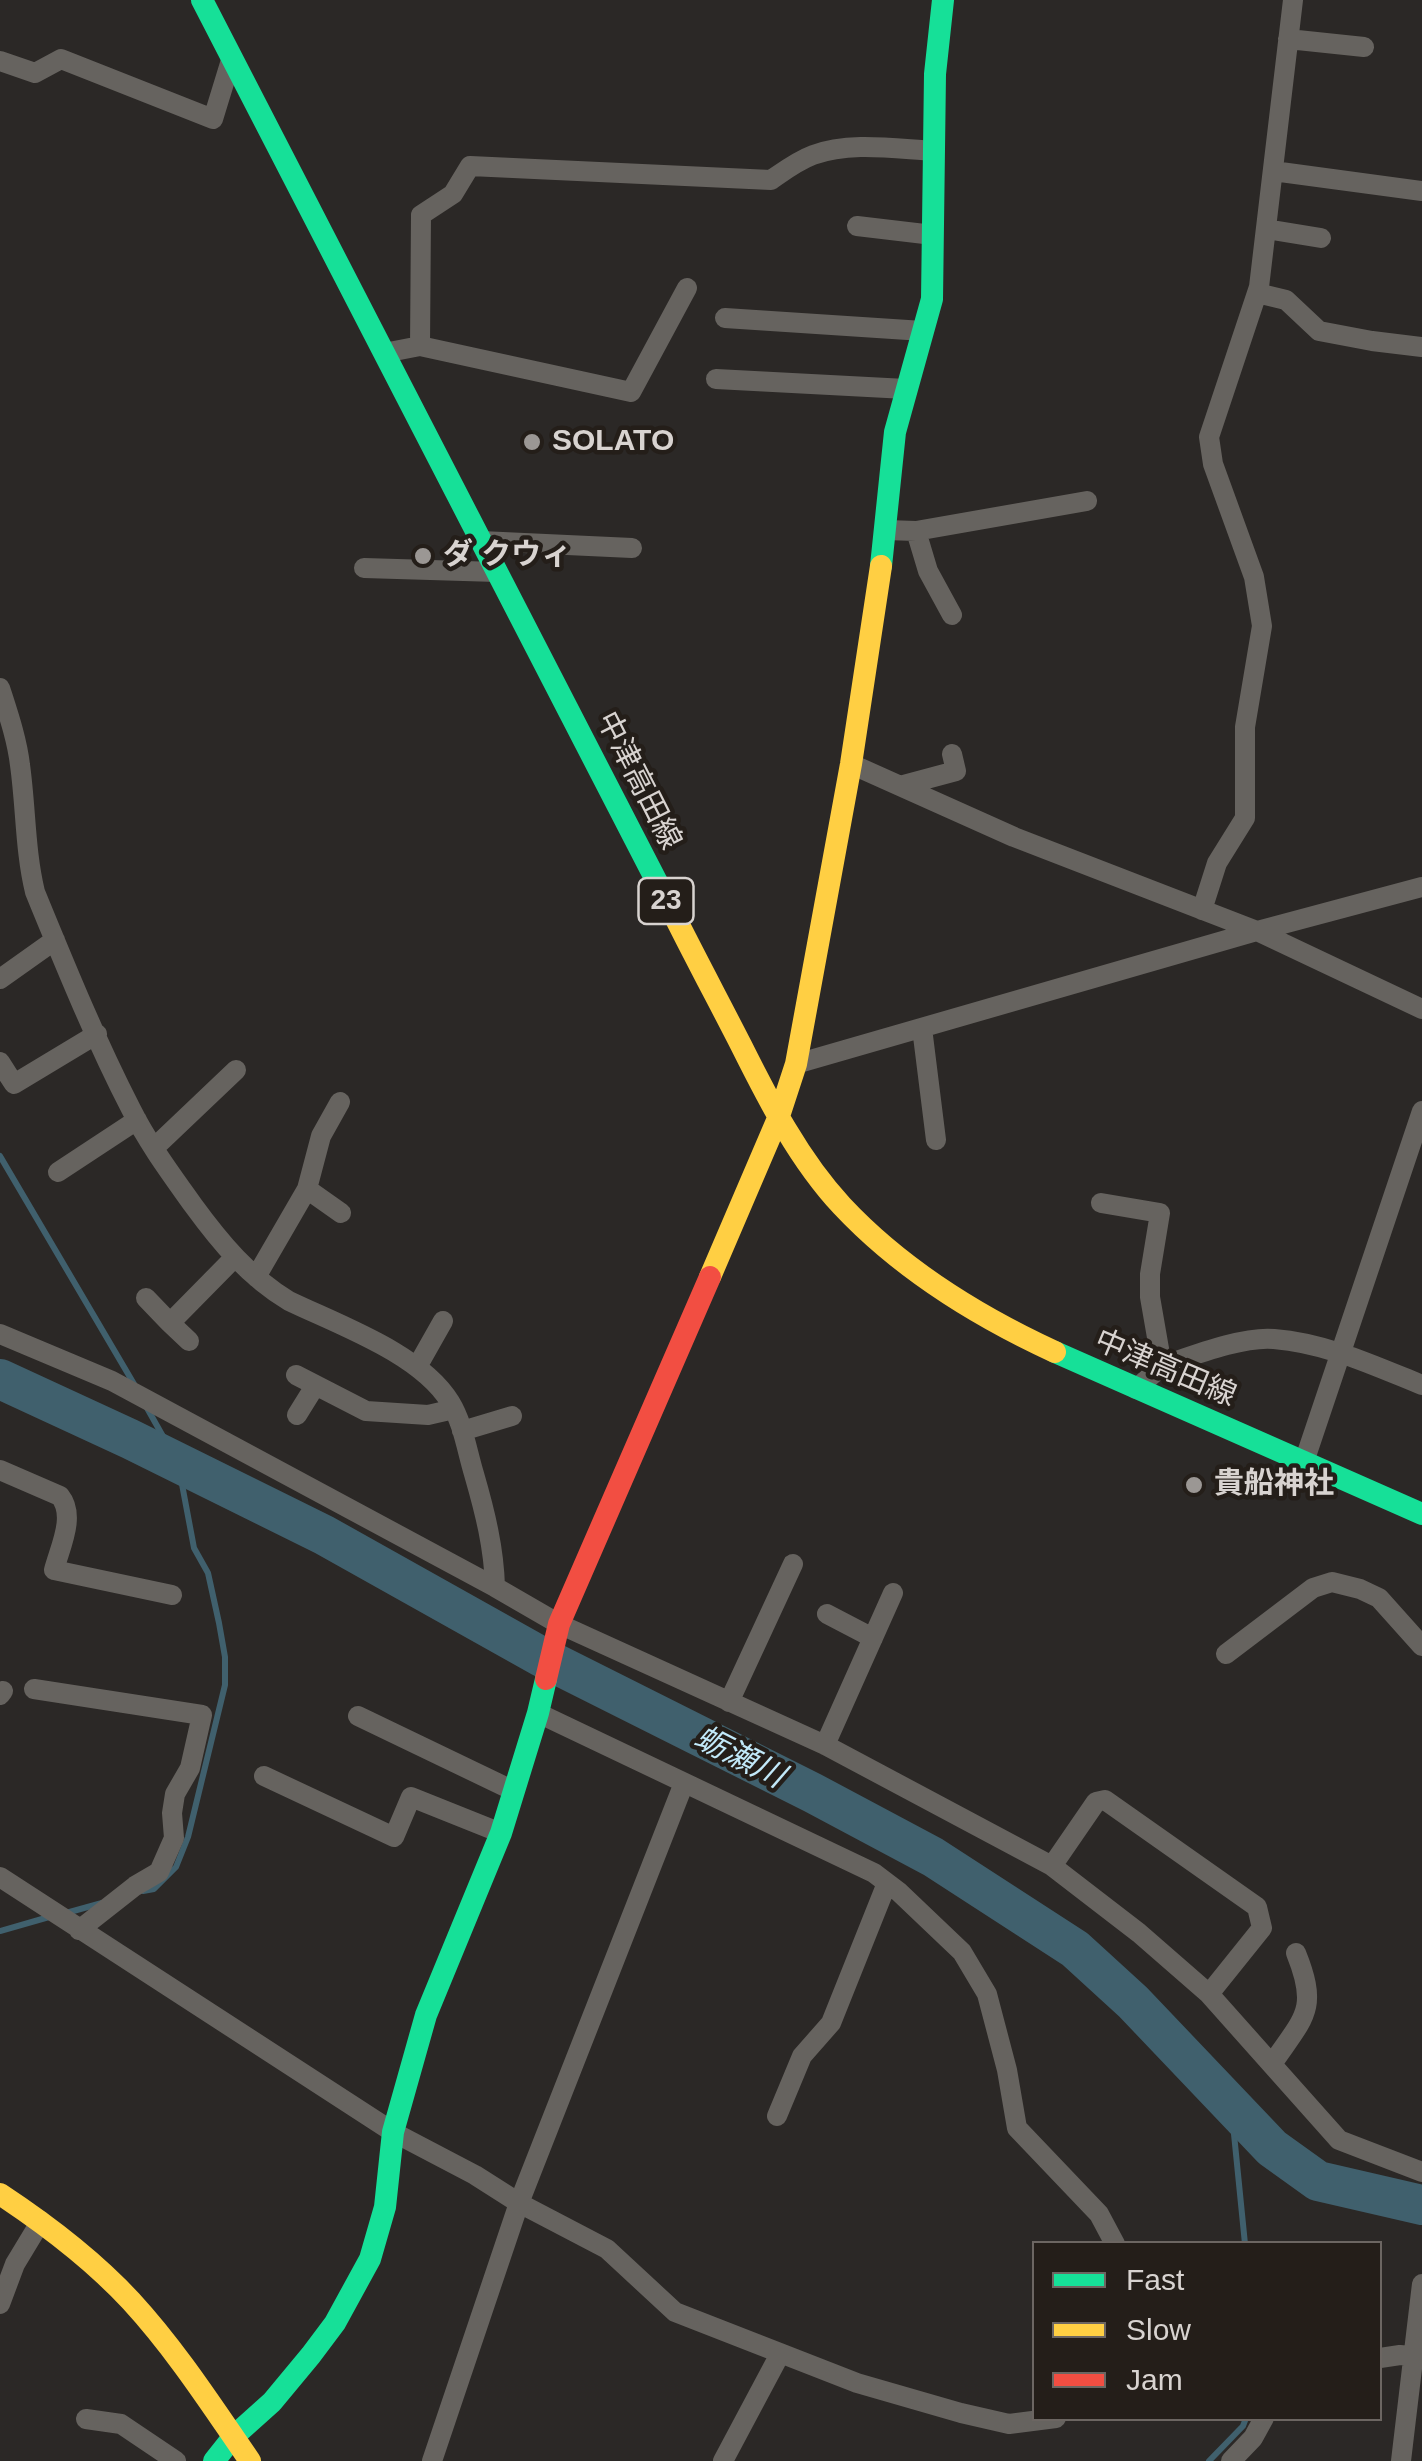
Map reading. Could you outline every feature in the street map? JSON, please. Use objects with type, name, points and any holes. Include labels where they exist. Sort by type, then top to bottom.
[{"type":"street","name":"中津高田線","points":[[202,0],[779,1116],[841,1204],[912,1269],[972,1310],[1052,1353],[1422,1514]]},
{"type":"street","points":[[214,2461],[311,2356],[370,2259],[385,2207],[393,2132],[426,2015],[501,1833],[558,1628],[779,1116],[796,1064],[851,764],[886,530],[895,432],[932,299],[936,74],[943,0]]},
{"type":"street","points":[[1202,910],[1217,863],[1245,818],[1246,727],[1262,626],[1254,578],[1212,464],[1210,436],[1257,292],[1292,0]]},
{"type":"street","points":[[1288,40],[1364,47]]},
{"type":"street","points":[[0,61],[35,73],[61,59],[214,120],[232,57]]},
{"type":"street","points":[[420,346],[421,215],[453,194],[470,166],[771,180],[806,158],[842,148],[934,151]]},
{"type":"street","points":[[1272,171],[1422,191]]},
{"type":"street","points":[[857,226],[933,234]]},
{"type":"street","points":[[1266,229],[1321,238]]},
{"type":"street","points":[[384,352],[420,346],[631,392],[687,288]]},
{"type":"street","points":[[1257,292],[1286,300],[1319,331],[1422,347]]},
{"type":"street","points":[[725,318],[923,331]]},
{"type":"street","points":[[716,379],[906,389]]},
{"type":"street","points":[[886,530],[916,531],[1086,501]]},
{"type":"street","points":[[916,531],[928,572],[952,615]]},
{"type":"street","points":[[480,541],[632,548]]},
{"type":"street","points":[[364,568],[497,572]]},
{"type":"street","points":[[0,688],[20,761],[35,892],[137,1120],[207,1224],[256,1277],[289,1301],[398,1354],[418,1367],[448,1398],[462,1431],[486,1516],[495,1587]]},
{"type":"street","points":[[900,786],[956,771],[952,754]]},
{"type":"street","points":[[851,764],[1014,837],[1257,931],[1422,1009]]},
{"type":"street","points":[[796,1064],[1422,887]]},
{"type":"street","points":[[0,979],[55,940]]},
{"type":"street","points":[[922,1028],[936,1140]]},
{"type":"street","points":[[0,1062],[14,1084],[97,1034]]},
{"type":"street","points":[[154,1148],[236,1070]]},
{"type":"street","points":[[256,1277],[307,1189],[321,1136],[340,1102]]},
{"type":"street","points":[[1304,1462],[1422,1112]]},
{"type":"street","points":[[58,1172],[137,1120]]},
{"type":"street","points":[[307,1189],[341,1213]]},
{"type":"street","points":[[1102,1203],[1160,1213],[1150,1296],[1162,1366]]},
{"type":"street","points":[[170,1323],[235,1258]]},
{"type":"street","points":[[146,1298],[188,1341]]},
{"type":"street","points":[[418,1367],[444,1320]]},
{"type":"street","points":[[0,1334],[112,1381],[495,1587],[558,1628],[826,1745],[1052,1866],[1139,1933],[1209,1994],[1339,2140],[1422,2172]]},
{"type":"street","points":[[1136,1389],[1162,1366],[1217,1347],[1272,1338],[1340,1352],[1422,1385]]},
{"type":"street","points":[[296,1375],[366,1411],[428,1415],[454,1409]]},
{"type":"street","points":[[297,1415],[315,1386]]},
{"type":"street","points":[[462,1431],[512,1416]]},
{"type":"street","points":[[0,1470],[65,1501],[68,1514],[54,1570],[172,1596]]},
{"type":"street","points":[[730,1702],[793,1564]]},
{"type":"street","points":[[1226,1654],[1312,1588],[1332,1582],[1380,1598],[1422,1646]]},
{"type":"street","points":[[826,1745],[893,1593]]},
{"type":"street","points":[[826,1614],[873,1638]]},
{"type":"street","points":[[34,1689],[202,1715],[190,1768],[175,1794],[174,1838],[159,1872],[134,1886],[79,1930]]},
{"type":"street","points":[[539,1707],[887,1882],[962,1952],[987,1994],[1017,2128],[1099,2214],[1113,2241]]},
{"type":"street","points":[[358,1716],[514,1790]]},
{"type":"street","points":[[264,1776],[394,1837],[411,1797],[501,1833]]},
{"type":"street","points":[[432,2461],[519,2203],[684,1783]]},
{"type":"street","points":[[1052,1866],[1096,1802],[1105,1800],[1257,1907],[1262,1928],[1209,1994]]},
{"type":"street","points":[[0,1877],[393,2132],[607,2249],[675,2312],[857,2382],[1009,2424],[1032,2421]]},
{"type":"street","points":[[777,2116],[802,2056],[831,2024],[887,1882]]},
{"type":"street","points":[[1272,2064],[1306,2016],[1309,1996],[1296,1953]]},
{"type":"street","points":[[0,2194],[79,2250],[147,2318],[250,2461]]},
{"type":"street","points":[[0,2304],[15,2264],[41,2221]]},
{"type":"street","points":[[1401,2461],[1418,2356],[1422,2284]]},
{"type":"street","points":[[724,2461],[780,2354]]},
{"type":"street","points":[[1382,2358],[1418,2356]]},
{"type":"street","points":[[86,2418],[120,2424],[176,2461]]},
{"type":"street","points":[[1231,2461],[1262,2421]]},
{"type":"waterway","points":[[0,1156],[134,1384]]},
{"type":"waterway","name":"蛎瀬川","points":[[0,1379],[324,1535],[540,1656],[933,1857],[1075,1949],[1133,2002],[1272,2148],[1318,2181],[1422,2205]]},
{"type":"waterway","points":[[143,1891],[154,1889],[176,1867],[188,1837],[225,1685],[219,1623],[208,1573],[194,1548],[178,1463],[147,1408]]},
{"type":"waterway","points":[[66,1913],[102,1903]]},
{"type":"waterway","points":[[0,1931],[49,1917]]},
{"type":"waterway","points":[[1231,2104],[1245,2241]]},
{"type":"waterway","points":[[1209,2461],[1245,2421]]},
{"type":"traffic: fast","points":[[202,0],[674,915]]},
{"type":"traffic: fast","points":[[881,566],[895,432],[932,299],[935,74],[943,0]]},
{"type":"traffic: fast","points":[[1055,1352],[1422,1514]]},
{"type":"traffic: fast","points":[[214,2461],[311,2355],[335,2323],[370,2259],[385,2207],[393,2132],[426,2015],[501,1833],[546,1679]]},
{"type":"traffic: slow","points":[[710,1277],[779,1116],[796,1064],[851,764],[881,566]]},
{"type":"traffic: slow","points":[[674,915],[786,1129],[842,1206],[890,1251],[942,1290],[1055,1352]]},
{"type":"traffic: slow","points":[[0,2194],[68,2243],[131,2301],[178,2359],[250,2461]]},
{"type":"traffic: jam","points":[[546,1679],[559,1624],[710,1277]]},
{"type":"place","name":"SOLATO","points":[[532,442]]},
{"type":"place","name":"ダ クウィ","points":[[423,556]]},
{"type":"place","name":"貴船神社","points":[[1194,1485]]}]
